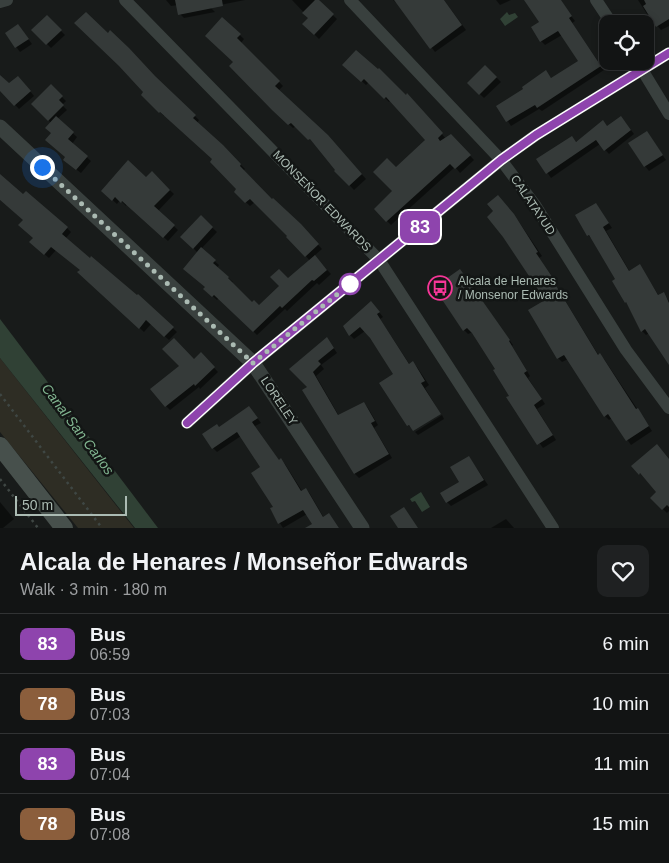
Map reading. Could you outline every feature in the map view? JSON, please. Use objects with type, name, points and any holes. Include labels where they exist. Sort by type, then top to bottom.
[{"type":"main road","points":[[0,446],[64,528]]},
{"type":"street","points":[[0,2],[7,0]]},
{"type":"street","name":"MONSEÑOR EDWARDS","points":[[126,0],[379,260],[553,528]]},
{"type":"street","name":"CALATAYUD","points":[[350,0],[501,160],[534,205],[626,350],[669,408]]},
{"type":"street","points":[[596,0],[606,15]]},
{"type":"street","points":[[654,59],[669,53]]},
{"type":"street","points":[[187,423],[253,363],[501,160],[632,70]]},
{"type":"street","points":[[642,70],[669,114]]},
{"type":"street","name":"LORELEY","points":[[0,127],[253,363],[362,528]]},
{"type":"path","points":[[0,394],[102,528]]},
{"type":"path","points":[[0,479],[38,528]]},
{"type":"shaded area","points":[[0,358],[134,528],[78,528],[0,432]]},
{"type":"water","points":[[507,12],[509,15],[515,13],[518,17],[505,26],[500,19]]},
{"type":"water","name":"Canal San Carlos","points":[[0,319],[158,528],[135,528],[0,358]]},
{"type":"water","points":[[421,492],[430,507],[422,512],[415,501],[412,502],[410,499]]},
{"type":"building","points":[[175,0],[222,0],[223,6],[178,15]]},
{"type":"building","points":[[315,0],[319,0],[334,14],[314,35],[302,24],[308,18],[302,13]]},
{"type":"building","points":[[394,0],[444,0],[462,25],[430,49]]},
{"type":"building","points":[[524,0],[561,0],[572,16],[569,18],[599,63],[599,67],[537,108],[535,105],[506,122],[496,106],[523,89],[522,87],[546,70],[551,78],[578,61],[558,31],[540,42],[531,27],[539,22]]},
{"type":"building","points":[[644,0],[669,0],[669,19],[656,27],[654,15],[649,15],[643,6],[646,4]]},
{"type":"building","points":[[86,12],[108,33],[110,30],[129,48],[196,115],[193,118],[223,145],[241,164],[240,166],[272,199],[301,224],[319,244],[305,257],[250,199],[245,203],[234,192],[236,189],[210,162],[212,159],[159,113],[141,95],[143,92],[119,66],[74,23]]},
{"type":"building","points":[[47,15],[62,30],[46,45],[31,30]]},
{"type":"building","points":[[222,17],[241,34],[237,38],[280,81],[275,86],[328,135],[362,174],[349,186],[334,171],[310,139],[308,140],[291,123],[288,125],[272,110],[229,66],[233,62],[205,36]]},
{"type":"building","points":[[18,24],[29,39],[15,48],[5,33]]},
{"type":"building","points":[[356,50],[379,68],[406,95],[407,93],[443,133],[438,138],[440,141],[451,134],[471,155],[455,169],[450,164],[386,222],[374,209],[392,191],[373,172],[387,158],[396,167],[425,140],[386,97],[384,99],[364,79],[361,82],[342,65]]},
{"type":"building","points":[[485,65],[497,77],[479,95],[467,83]]},
{"type":"building","points":[[0,75],[9,83],[18,76],[31,91],[14,106],[0,91]]},
{"type":"building","points":[[51,84],[63,96],[59,100],[64,105],[48,121],[31,104]]},
{"type":"building","points":[[56,116],[74,132],[68,139],[88,156],[76,170],[63,160],[65,157],[45,140],[51,133],[45,128]]},
{"type":"building","points":[[621,116],[631,130],[604,151],[596,140],[546,174],[536,159],[572,136],[576,142],[603,120],[607,126]]},
{"type":"building","points":[[647,131],[663,155],[644,167],[628,143]]},
{"type":"building","points":[[128,160],[146,177],[152,171],[170,190],[154,206],[175,225],[163,238],[122,201],[121,203],[115,197],[112,201],[101,191]]},
{"type":"building","points":[[0,174],[23,194],[26,191],[68,227],[62,234],[138,294],[174,327],[164,337],[146,320],[139,329],[77,272],[80,270],[51,247],[44,255],[29,242],[33,238],[18,225],[23,220],[0,200]]},
{"type":"building","points":[[498,195],[514,214],[538,252],[536,253],[553,278],[598,355],[600,353],[649,426],[626,441],[608,414],[604,417],[564,355],[557,359],[528,310],[545,300],[503,237],[487,217],[493,211],[487,204]]},
{"type":"building","points":[[596,203],[609,223],[603,227],[629,271],[640,264],[658,295],[664,292],[669,303],[669,365],[645,329],[641,332],[626,302],[612,281],[615,279],[575,215]]},
{"type":"building","points":[[201,215],[213,227],[193,249],[180,237]]},
{"type":"building","points":[[201,247],[216,260],[213,263],[252,302],[254,300],[259,305],[279,286],[270,277],[279,269],[288,278],[315,255],[327,270],[314,281],[312,280],[282,308],[280,306],[253,332],[183,269]]},
{"type":"building","points":[[460,269],[510,340],[527,371],[524,373],[542,399],[534,405],[553,435],[537,445],[506,397],[509,396],[493,370],[495,369],[472,333],[467,328],[463,331],[437,292],[446,285],[443,281]]},
{"type":"building","points":[[371,301],[380,312],[377,314],[409,364],[413,361],[425,381],[421,383],[441,414],[413,431],[409,425],[407,426],[379,383],[393,374],[370,338],[360,327],[349,336],[343,326]]},
{"type":"building","points":[[327,337],[334,348],[318,361],[321,364],[313,372],[338,415],[364,402],[375,421],[371,423],[389,454],[354,474],[302,390],[307,387],[289,369]]},
{"type":"building","points":[[174,338],[194,359],[201,352],[215,367],[195,386],[194,384],[165,407],[150,389],[179,366],[162,349]]},
{"type":"building","points":[[249,406],[258,418],[252,422],[279,460],[281,458],[301,491],[306,488],[323,517],[329,513],[339,528],[305,528],[312,524],[303,510],[278,524],[270,508],[273,507],[251,473],[260,467],[237,432],[212,449],[202,434],[217,424],[219,427]]},
{"type":"building","points":[[657,444],[669,459],[669,507],[667,505],[662,510],[650,498],[656,492],[640,473],[639,475],[631,466]]},
{"type":"building","points":[[469,456],[484,480],[446,503],[440,493],[459,482],[450,467]]},
{"type":"building","points":[[404,507],[418,528],[398,528],[390,516]]},
{"type":"bus line","name":"83","points":[[187,423],[253,363],[501,160],[536,135],[632,74],[669,53]]},
{"type":"place","name":"Alcala de Henares / Monsenor Edwards","points":[[440,288]]},
{"type":"route","points":[[42,167],[253,363],[350,284]]}]
